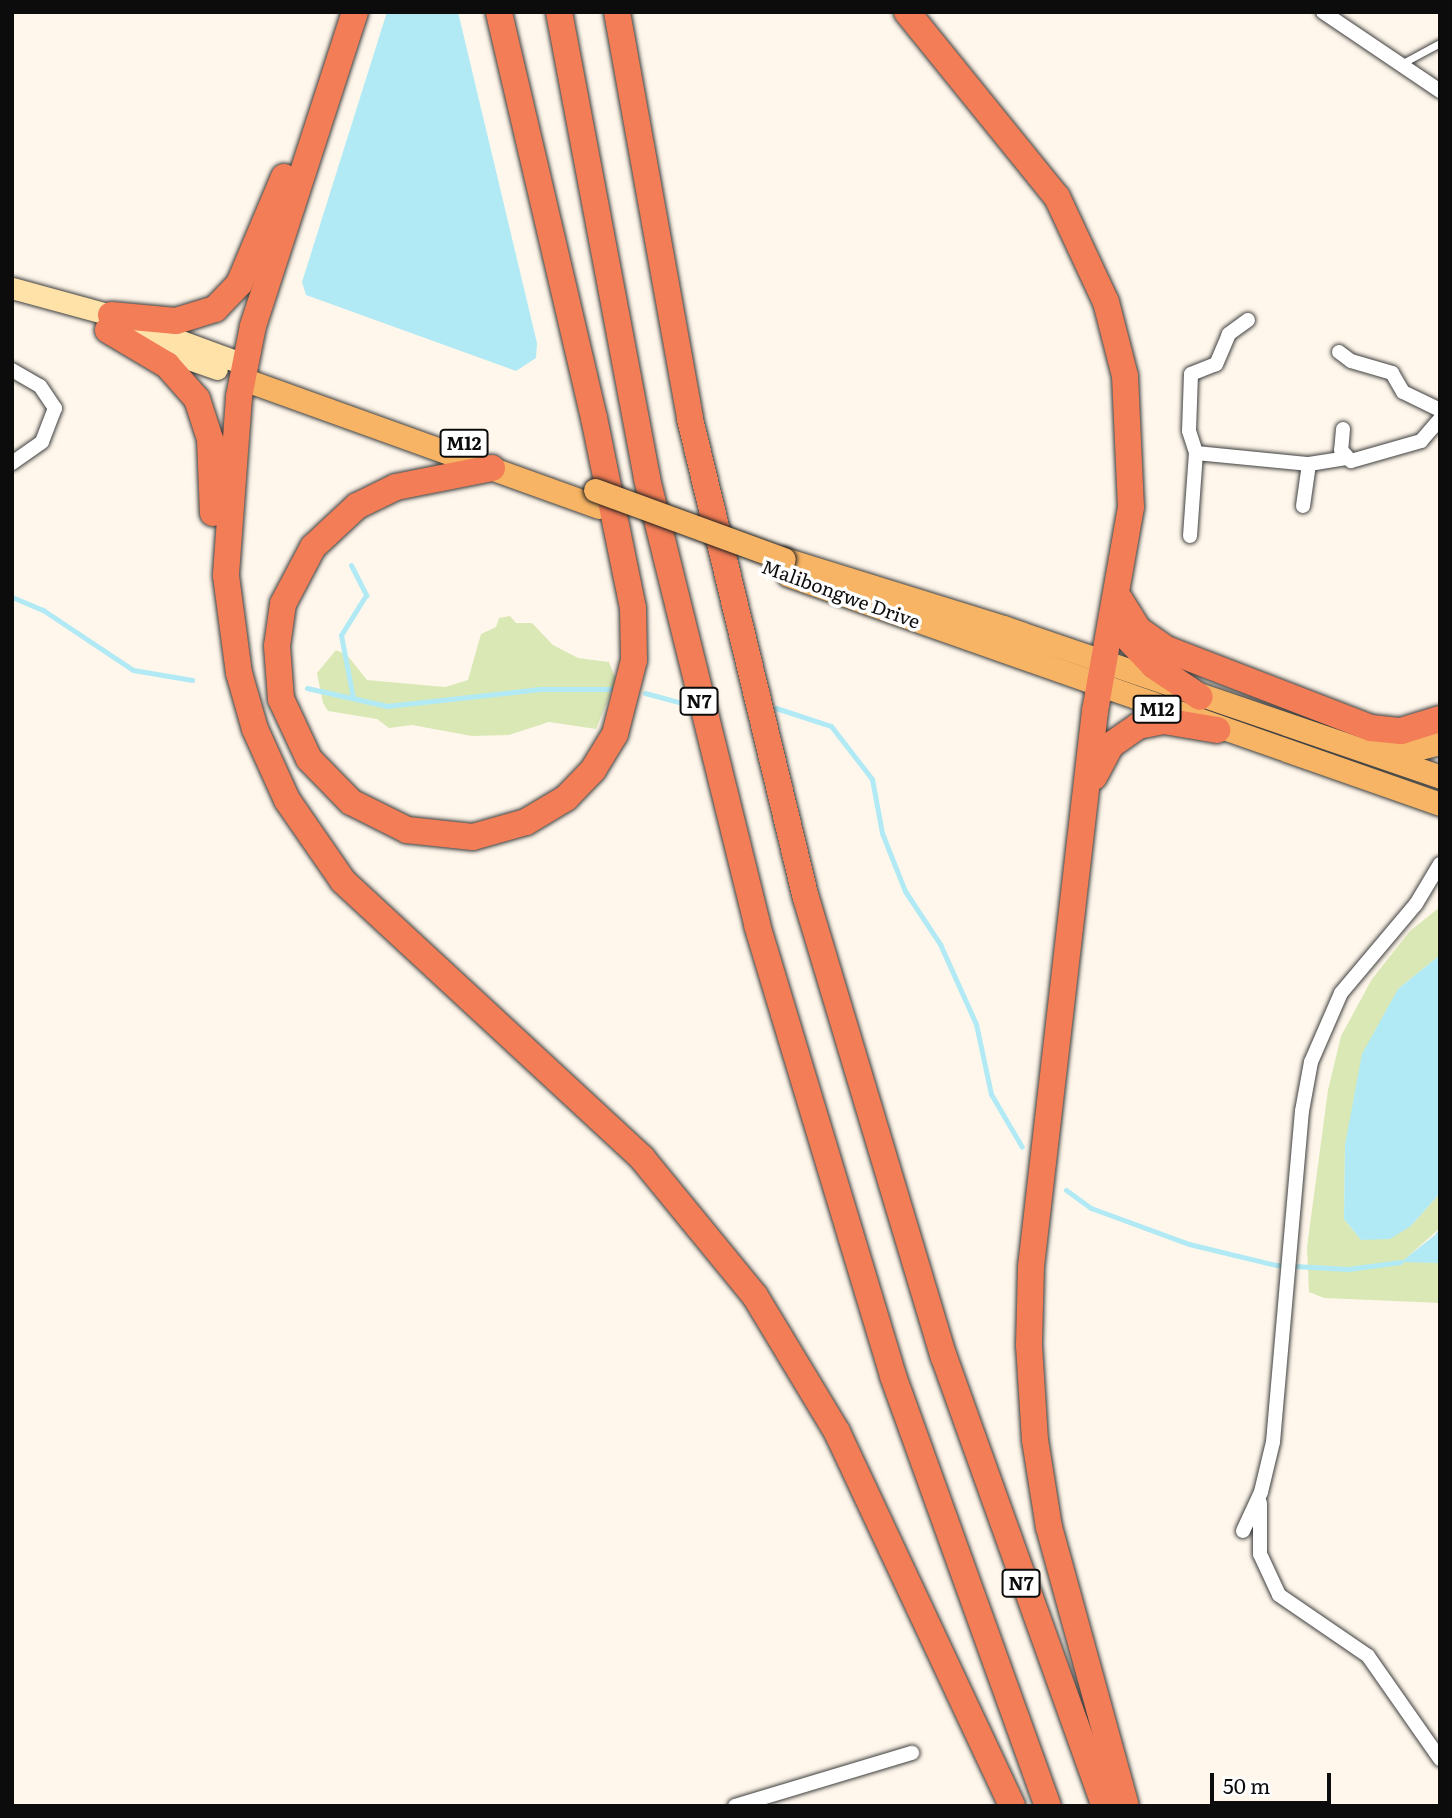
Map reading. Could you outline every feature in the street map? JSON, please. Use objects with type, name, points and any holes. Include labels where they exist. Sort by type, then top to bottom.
[{"type":"highway","points":[[226,576],[231,464],[253,326],[327,89],[355,12]]},
{"type":"highway","points":[[492,468],[396,487],[357,506],[313,547],[283,604],[277,646],[281,699],[309,759],[351,802],[407,830],[472,837],[526,822],[566,798],[593,770],[615,734],[634,660],[633,608],[594,418],[499,12]]},
{"type":"highway","name":"N7","points":[[559,12],[626,378],[699,703],[789,1042],[893,1376],[1048,1806]]},
{"type":"highway","name":"N7","points":[[617,12],[668,310],[747,666],[839,1014],[944,1357],[1105,1806]]},
{"type":"highway","points":[[907,12],[1058,197],[1106,302],[1125,376],[1132,467],[1120,600],[1125,638],[1200,696]]},
{"type":"highway","points":[[110,323],[186,320],[208,313],[232,293],[327,89]]},
{"type":"highway","points":[[110,323],[167,365],[197,399],[210,439],[215,543],[226,576],[246,701],[267,760],[303,827],[369,908],[642,1158],[755,1296],[837,1432],[1012,1806]]},
{"type":"highway","points":[[1122,559],[1100,675],[1085,798],[1031,1267],[1029,1345],[1035,1440],[1049,1527],[1126,1806]]},
{"type":"highway","points":[[1120,600],[1139,631],[1166,649],[1371,728],[1401,731],[1440,719]]},
{"type":"highway","points":[[1085,798],[1104,754],[1138,726],[1164,721],[1217,730]]},
{"type":"main road","name":"M12","points":[[17,290],[245,372]]},
{"type":"main road","name":"Malibongwe Drive","points":[[245,372],[492,468],[597,499]]},
{"type":"main road","name":"Malibongwe Drive","points":[[245,372],[334,396],[597,499],[1100,675],[1217,730],[1440,804]]},
{"type":"main road","name":"Malibongwe Drive","points":[[1100,675],[1200,696],[1355,746],[1440,777]]},
{"type":"main road","points":[[1355,746],[1416,749],[1440,743]]},
{"type":"street","points":[[1323,12],[1440,91]]},
{"type":"street","points":[[1190,536],[1196,453],[1189,431],[1191,374],[1216,364],[1229,334],[1248,320]]},
{"type":"street","points":[[1339,352],[1351,361],[1392,373],[1403,392],[1440,410]]},
{"type":"street","points":[[12,370],[40,386],[55,408],[42,442],[12,463]]},
{"type":"street","points":[[1196,453],[1309,464],[1345,458],[1351,461],[1421,441],[1440,419]]},
{"type":"street","points":[[1343,429],[1345,458]]},
{"type":"street","points":[[1303,506],[1309,464]]},
{"type":"street","points":[[1244,1531],[1261,1492],[1273,1442],[1303,1104],[1317,1042],[1348,982],[1416,904],[1440,864]]},
{"type":"street","points":[[1261,1492],[1260,1554],[1269,1581],[1295,1610],[1345,1636],[1368,1656],[1440,1759]]},
{"type":"street","points":[[735,1806],[912,1753]]},
{"type":"lane","points":[[1400,64],[1440,43]]},
{"type":"green space","points":[[510,616],[516,623],[532,623],[553,645],[578,658],[609,662],[616,680],[596,729],[549,722],[509,735],[472,736],[412,725],[389,728],[377,719],[328,711],[323,703],[317,673],[336,650],[347,655],[367,680],[445,687],[468,680],[481,634],[496,627],[499,618]]},
{"type":"green space","points":[[1440,907],[1440,955],[1398,989],[1345,1145],[1344,1219],[1361,1240],[1411,1226],[1440,1193],[1440,1228],[1403,1261],[1440,1263],[1440,1303],[1324,1298],[1309,1292],[1307,1247],[1328,1090],[1341,1036],[1372,979],[1410,931]]},
{"type":"water","points":[[387,12],[458,12],[537,343],[536,358],[516,371],[306,295],[302,282]]},
{"type":"water","points":[[1440,955],[1440,1193],[1411,1226],[1390,1239],[1361,1240],[1344,1219],[1345,1145],[1362,1054],[1398,989]]},
{"type":"water","points":[[1440,1228],[1440,1263],[1401,1262],[1435,1235]]},
{"type":"waterway","points":[[351,565],[366,595],[341,635],[353,698]]},
{"type":"waterway","points":[[12,597],[43,610],[133,670],[192,680]]},
{"type":"waterway","points":[[307,688],[387,706],[540,689],[617,689]]},
{"type":"waterway","points":[[645,693],[679,702]]},
{"type":"waterway","points":[[776,708],[831,726],[872,779],[882,833],[905,891],[940,944],[976,1024],[991,1094],[1022,1147]]},
{"type":"waterway","points":[[1066,1190],[1091,1208],[1189,1244],[1276,1265],[1348,1269],[1401,1262]]}]
